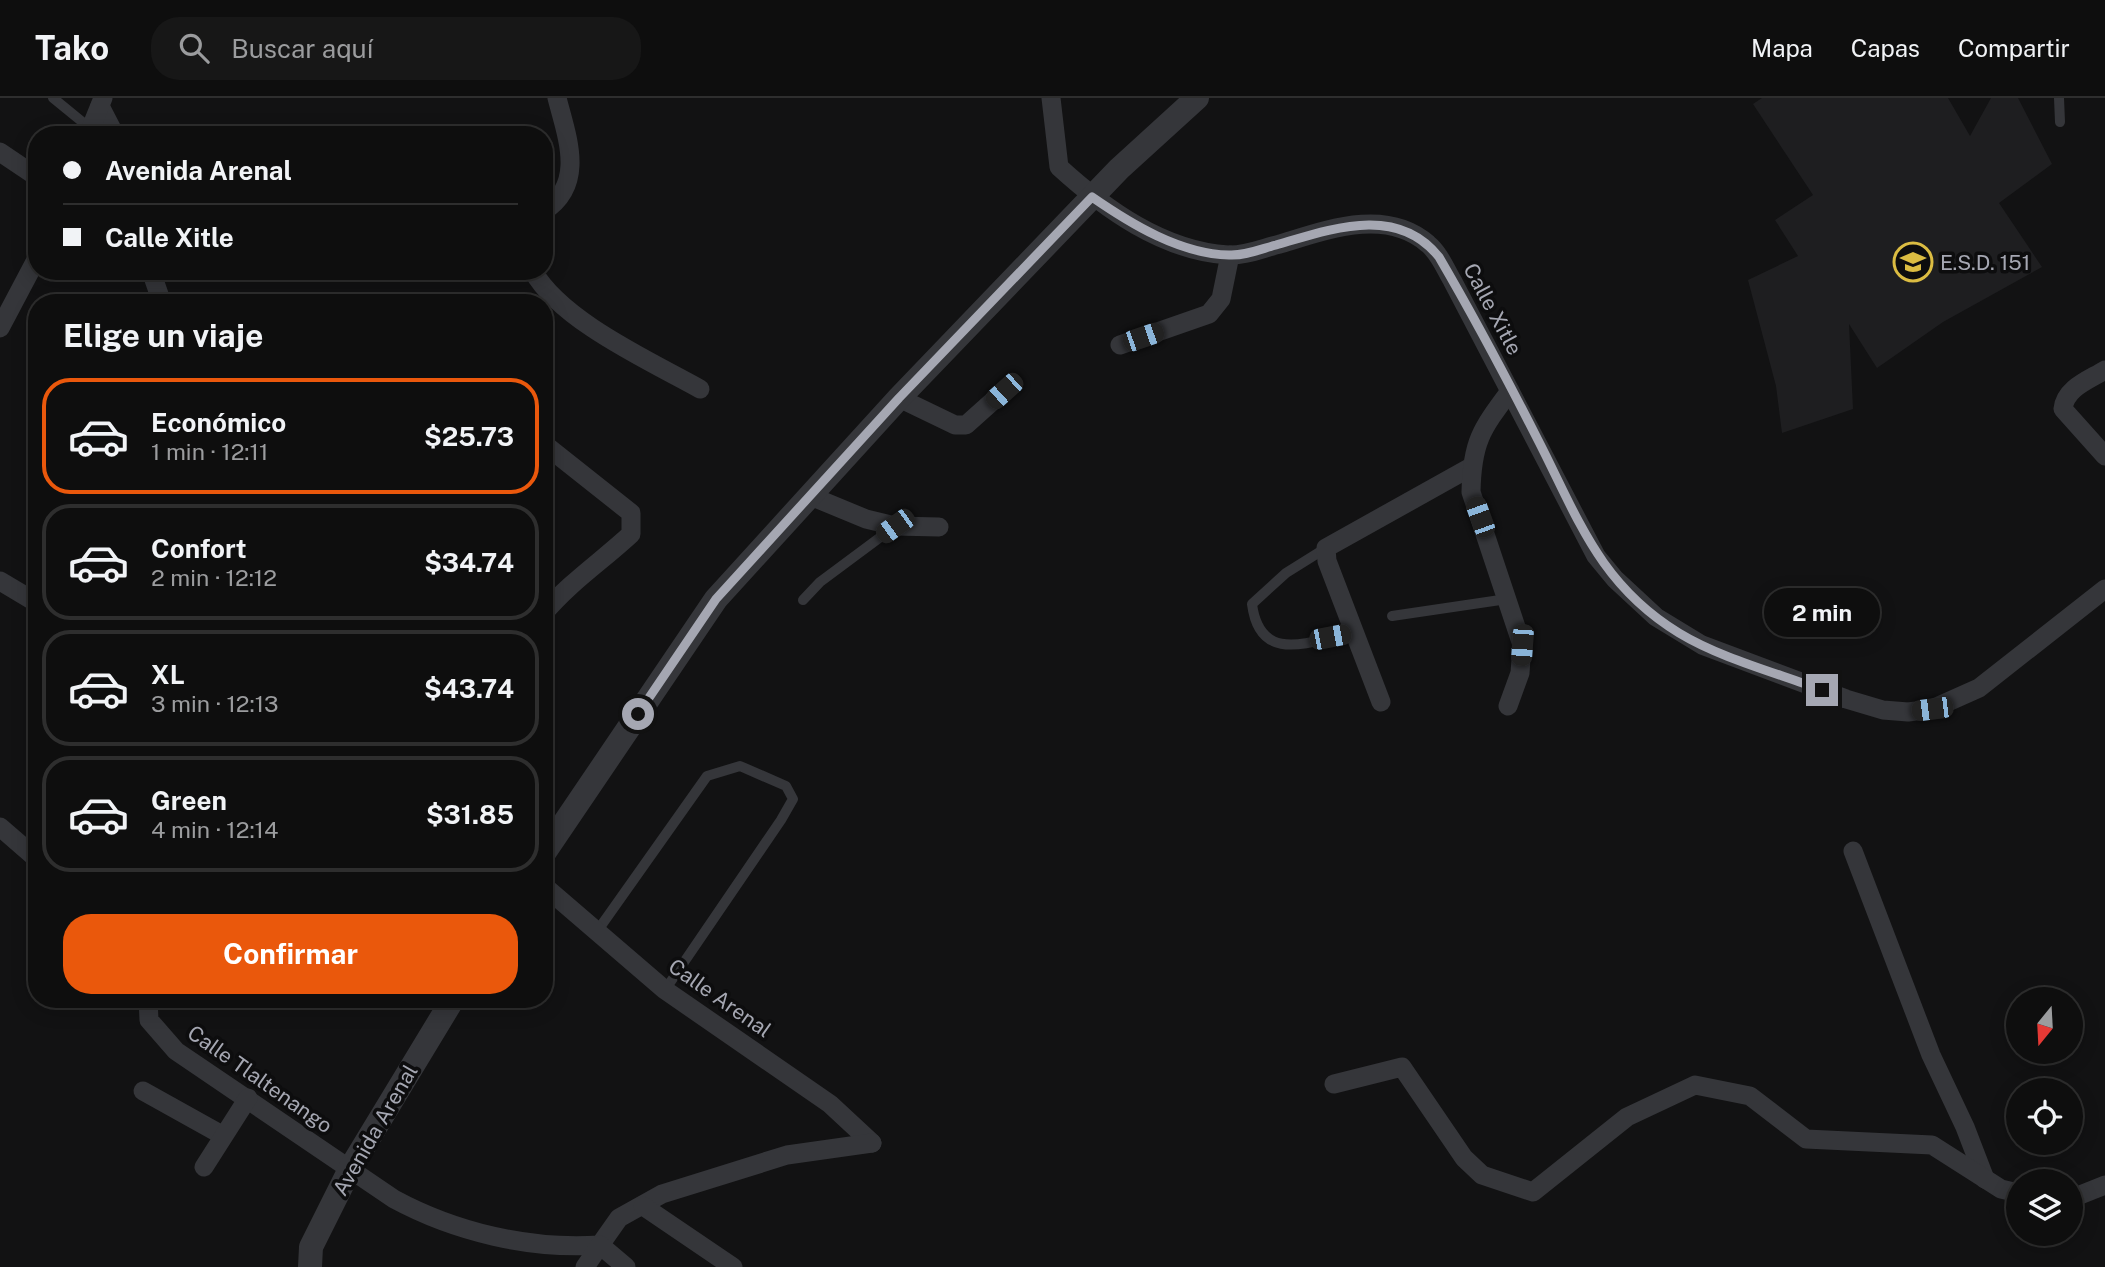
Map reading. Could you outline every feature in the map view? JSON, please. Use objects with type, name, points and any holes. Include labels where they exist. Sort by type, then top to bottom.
[{"type":"street","points":[[553,205],[569,183],[571,156],[557,98]]},
{"type":"street","name":"Calle Xitle","points":[[1051,98],[1059,167],[1092,197],[1126,220],[1165,239],[1230,256],[1356,223],[1389,226],[1413,233],[1429,245],[1439,257],[1596,556],[1637,600],[1679,634],[1702,645],[1882,710],[1908,712],[1932,709],[1979,688],[2105,589]]},
{"type":"street","points":[[553,840],[716,599],[899,398],[1092,197],[1160,129],[1197,98]]},
{"type":"street","points":[[92,126],[102,102]]},
{"type":"street","points":[[102,102],[112,126]]},
{"type":"street","points":[[0,152],[28,171]]},
{"type":"street","points":[[1121,345],[1209,314],[1221,299],[1230,256]]},
{"type":"street","points":[[0,328],[28,275]]},
{"type":"street","points":[[553,304],[700,389]]},
{"type":"street","points":[[2105,370],[2070,391],[2064,399],[2063,409],[2105,456]]},
{"type":"street","points":[[899,398],[955,425],[966,425],[1004,391]]},
{"type":"street","points":[[1508,706],[1520,673],[1522,645],[1471,492],[1471,467],[1480,432],[1510,391]]},
{"type":"street","points":[[553,451],[631,513],[631,534],[598,565],[567,586],[553,602]]},
{"type":"street","points":[[1381,702],[1327,561],[1326,548],[1471,467]]},
{"type":"street","points":[[808,495],[866,519],[895,526],[939,527]]},
{"type":"street","points":[[0,581],[28,598]]},
{"type":"street","points":[[0,827],[28,851]]},
{"type":"street","points":[[1853,851],[1910,1003],[1965,1127],[1984,1179]]},
{"type":"street","name":"Calle Arenal","points":[[553,893],[665,990],[830,1104],[872,1143],[787,1155],[662,1194],[643,1206]]},
{"type":"street","name":"Calle Tlaltenango","points":[[148,1008],[149,1020],[176,1051],[420,1213],[467,1230],[566,1247],[600,1245]]},
{"type":"street","name":"Avenida Arenal","points":[[310,1267],[312,1247],[350,1169],[448,1008]]},
{"type":"street","points":[[1334,1084],[1402,1067],[1464,1158],[1482,1175],[1533,1192],[1628,1117],[1695,1085],[1750,1096],[1806,1139],[1932,1145],[2006,1190]]},
{"type":"street","points":[[143,1091],[222,1135]]},
{"type":"street","points":[[204,1167],[248,1098]]},
{"type":"street","points":[[2083,1194],[2105,1185]]},
{"type":"street","points":[[585,1267],[619,1218],[643,1206],[733,1267]]},
{"type":"street","points":[[600,1245],[626,1267]]},
{"type":"lane","points":[[53,98],[83,126]]},
{"type":"lane","points":[[2059,98],[2060,122]]},
{"type":"lane","points":[[803,600],[820,582],[895,526]]},
{"type":"lane","points":[[1326,548],[1286,573],[1252,604],[1254,622],[1268,638],[1282,646],[1354,632]]},
{"type":"lane","points":[[1392,616],[1507,599]]},
{"type":"lane","points":[[598,930],[707,776],[740,766],[786,786],[793,799],[781,820],[665,990]]},
{"type":"shaded area","name":"E.S.D. 151","points":[[1762,98],[1948,98],[1970,136],[1991,98],[2018,98],[2052,164],[1999,203],[2042,267],[1943,322],[1877,368],[1849,324],[1853,409],[1782,433],[1776,386],[1748,280],[1798,256],[1775,220],[1813,195],[1753,104]]},
{"type":"place","name":"E.S.D. 151","points":[[1913,262]]},
{"type":"route","points":[[638,714],[716,599],[808,495],[1092,197],[1126,220],[1165,239],[1230,256],[1250,253],[1356,223],[1389,226],[1413,233],[1439,257],[1538,440],[1562,494],[1596,556],[1615,579],[1679,634],[1822,690]]}]
